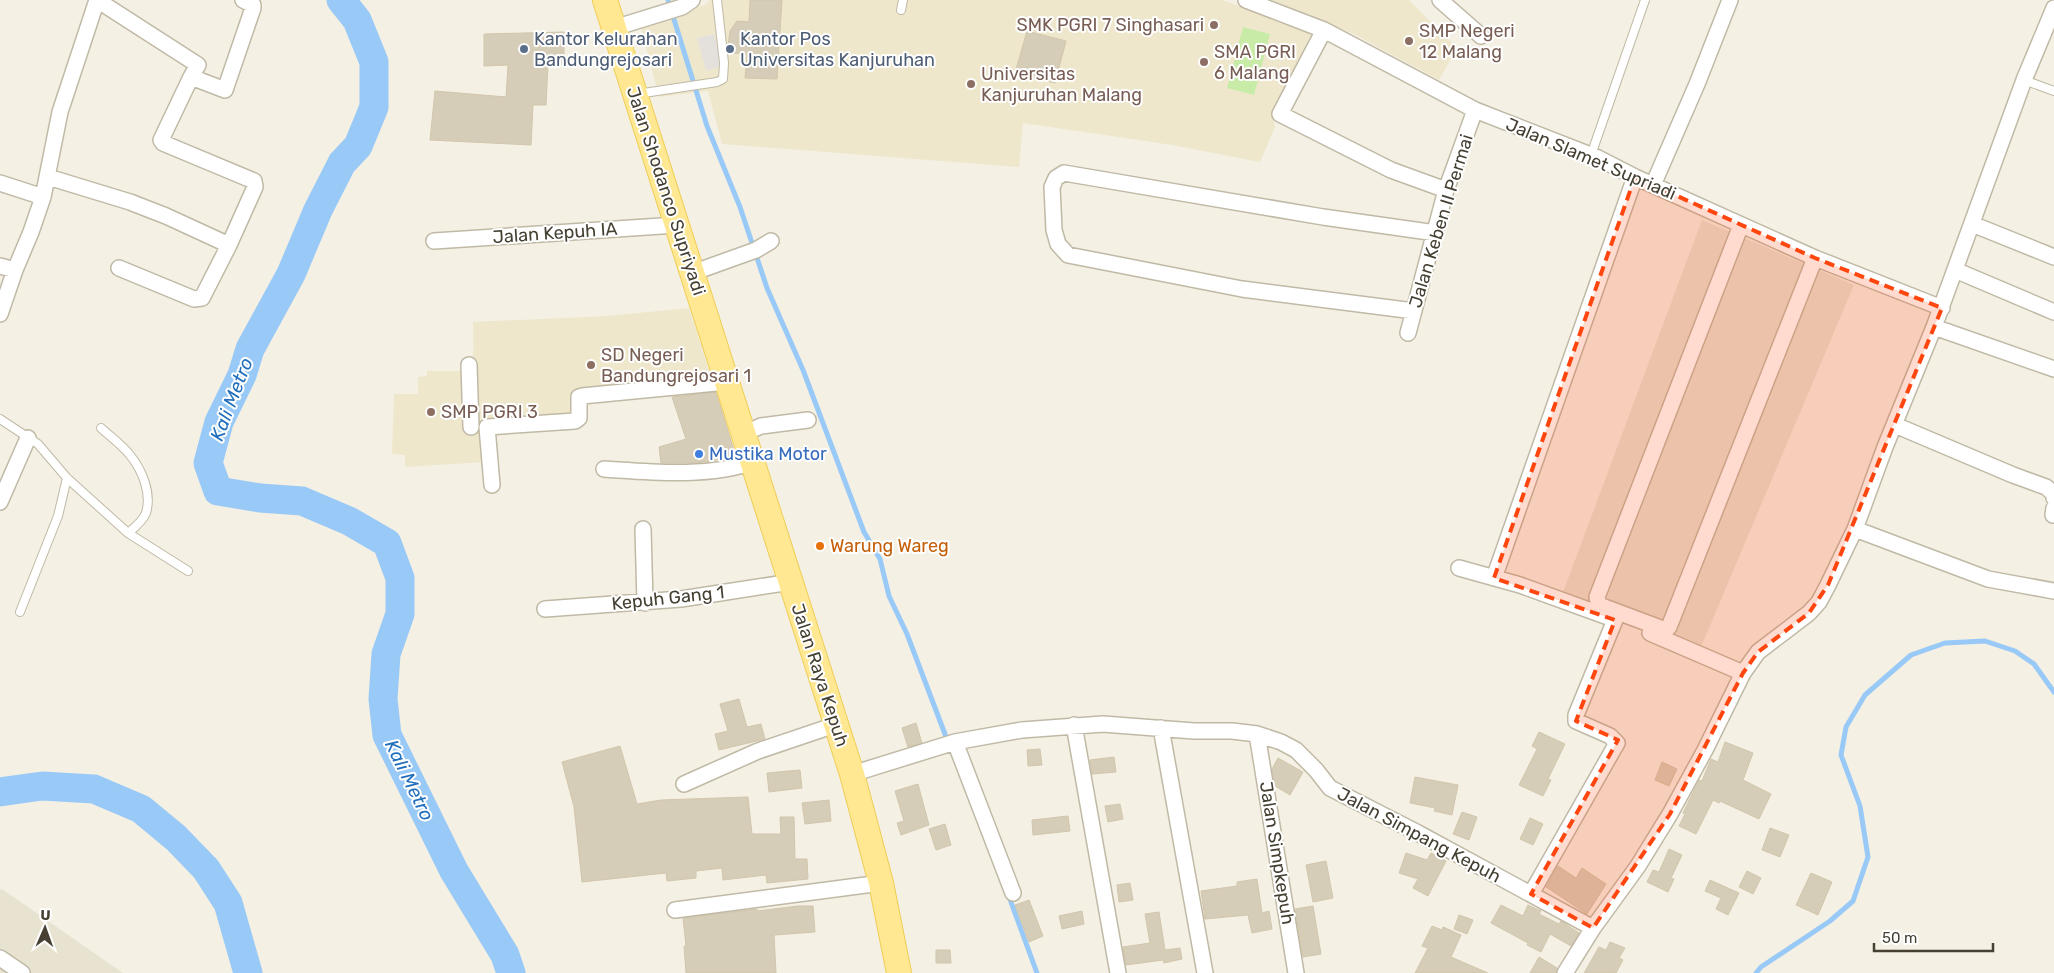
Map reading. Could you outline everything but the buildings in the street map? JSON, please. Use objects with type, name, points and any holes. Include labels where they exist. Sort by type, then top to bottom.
[{"type":"main road","name":"Jalan Shodanco Supriyadi","points":[[605,0],[727,382]]},
{"type":"main road","name":"Jalan Raya Kepuh","points":[[727,382],[835,726],[852,774],[881,883],[899,973]]},
{"type":"street","points":[[0,314],[43,197],[60,112],[97,0],[198,65],[161,140],[163,143],[254,181],[256,187],[202,298],[194,299],[119,268]]},
{"type":"street","points":[[191,77],[225,90],[253,8],[253,5],[243,0]]},
{"type":"street","name":"Jalan Slamet Supriadi","points":[[1246,0],[1324,30],[1475,110],[1591,155],[1635,177],[1815,258],[1942,308]]},
{"type":"street","points":[[1440,0],[1481,36]]},
{"type":"street","points":[[1653,185],[1697,84],[1730,0]]},
{"type":"street","points":[[614,28],[663,14],[687,4]]},
{"type":"street","points":[[1564,973],[1593,928],[1638,866],[1670,814],[1743,673],[1758,652],[1809,614],[1818,602],[1855,528],[1942,308],[2024,80],[2054,8]]},
{"type":"street","points":[[1324,30],[1280,114],[1391,170],[1446,190]]},
{"type":"street","name":"Jalan Keben II Permai","points":[[1408,333],[1446,190],[1475,110]]},
{"type":"street","points":[[1414,311],[1242,289],[1068,255],[1058,244],[1054,230],[1052,187],[1056,178],[1064,173],[1323,217],[1436,233]]},
{"type":"street","points":[[48,177],[130,202],[166,216],[229,245]]},
{"type":"street","points":[[1494,578],[1635,177]]},
{"type":"street","points":[[0,183],[43,197]]},
{"type":"street","name":"Jalan Kepuh IA","points":[[434,240],[677,224]]},
{"type":"street","points":[[1972,224],[2054,257]]},
{"type":"street","points":[[1742,225],[1597,597],[1599,605],[1663,629],[1669,627],[1815,258]]},
{"type":"street","points":[[692,273],[756,250],[772,241]]},
{"type":"street","points":[[0,266],[15,270]]},
{"type":"street","points":[[1956,270],[2054,312]]},
{"type":"street","points":[[1934,327],[2054,369]]},
{"type":"street","points":[[469,365],[470,427],[574,421],[579,418],[578,401],[579,397],[582,396],[727,382]]},
{"type":"street","points":[[744,434],[761,426],[808,420]]},
{"type":"street","points":[[1895,425],[2012,474],[2046,486],[2053,493],[2054,498]]},
{"type":"street","points":[[487,427],[492,485]]},
{"type":"street","points":[[0,502],[28,438]]},
{"type":"street","points":[[604,469],[670,473],[737,468],[753,462]]},
{"type":"street","points":[[1855,528],[1988,579],[2054,591]]},
{"type":"street","points":[[643,529],[645,602]]},
{"type":"street","points":[[1459,568],[1529,588],[1668,639],[1743,673]]},
{"type":"street","name":"Kepuh Gang 1","points":[[545,608],[680,599],[791,582]]},
{"type":"street","points":[[1531,894],[1617,743],[1610,736],[1576,720],[1576,715],[1615,620]]},
{"type":"street","name":"Jalan Simpang Kepuh","points":[[852,774],[954,742],[1022,730],[1103,724],[1257,734],[1296,750],[1316,770],[1330,788],[1593,928]]},
{"type":"street","points":[[1074,725],[1118,973]]},
{"type":"street","points":[[684,784],[758,751],[835,726]]},
{"type":"street","points":[[1161,728],[1206,973]]},
{"type":"street","name":"Jalan Simpkepuh","points":[[1257,734],[1296,973]]},
{"type":"street","points":[[954,742],[1012,893]]},
{"type":"street","points":[[675,910],[881,883]]},
{"type":"street","points":[[0,958],[22,973]]},
{"type":"lane","points":[[635,94],[717,82],[723,79],[724,72],[717,0]]},
{"type":"lane","points":[[902,0],[902,10]]},
{"type":"lane","points":[[1591,155],[1645,0]]},
{"type":"lane","points":[[2024,80],[2054,92]]},
{"type":"lane","points":[[0,419],[38,444],[67,478],[128,533],[188,570]]},
{"type":"lane","points":[[101,428],[130,455],[145,479],[147,494],[146,513],[139,524],[128,533]]},
{"type":"lane","points":[[20,612],[58,516],[67,478]]},
{"type":"highlighted area","points":[[1635,177],[1815,258],[1942,308],[1828,585],[1809,613],[1758,652],[1743,673],[1670,814],[1593,928],[1531,894],[1618,740],[1576,721],[1615,620],[1494,578]]},
{"type":"shaded area","name":"Universitas Kanjuruhan Malang","points":[[710,0],[1222,0],[1312,32],[1272,114],[1275,127],[1260,162],[1172,145],[1023,123],[1019,167],[722,144],[708,91],[659,97],[640,24],[705,5]]},
{"type":"shaded area","name":"SMP Negeri 12 Malang","points":[[1270,0],[1409,0],[1457,48],[1439,80],[1354,34]]},
{"type":"shaded area","points":[[714,34],[723,66],[706,71],[697,38]]},
{"type":"shaded area","points":[[1702,220],[1854,285],[1701,647],[1562,595]]},
{"type":"shaded area","name":"SD Negeri Bandungrejosari 1","points":[[689,308],[712,380],[573,391],[575,417],[474,423],[473,322],[607,316]]},
{"type":"shaded area","name":"SMP PGRI 3","points":[[427,371],[467,371],[469,430],[483,430],[485,462],[405,467],[405,455],[392,454],[394,394],[418,394],[418,377],[427,376]]},
{"type":"shaded area","points":[[2,889],[123,973],[0,973],[0,890]]},
{"type":"green space","points":[[1243,27],[1270,34],[1254,95],[1227,88]]},
{"type":"waterway","name":"Kali Metro","points":[[341,0],[357,20],[374,62],[374,107],[358,146],[342,163],[318,210],[291,274],[250,349],[242,375],[219,422],[208,463],[218,491],[260,498],[302,501],[349,521],[387,543],[400,578],[400,614],[386,654],[383,699],[387,735],[454,871],[505,955],[511,973]]},
{"type":"waterway","points":[[668,0],[707,126],[740,207],[767,288],[803,370],[864,532],[880,559],[889,596],[907,634],[948,742]]},
{"type":"waterway","points":[[1756,973],[1761,967],[1830,921],[1853,901],[1868,857],[1860,806],[1841,755],[1846,727],[1865,695],[1911,655],[1945,643],[1985,641],[2015,651],[2034,664],[2054,692]]},
{"type":"waterway","points":[[0,792],[42,786],[94,789],[141,809],[176,838],[206,869],[228,903],[248,973]]},
{"type":"waterway","points":[[1008,894],[1037,973]]},
{"type":"place","name":"SMK PGRI 7 Singhasari","points":[[1214,25]]},
{"type":"place","name":"SMP Negeri 12 Malang","points":[[1409,41]]},
{"type":"place","name":"Kantor Kelurahan Bandungrejosari","points":[[524,49]]},
{"type":"place","name":"Kantor Pos Universitas Kanjuruhan","points":[[730,49]]},
{"type":"place","name":"SMA PGRI 6 Malang","points":[[1204,62]]},
{"type":"place","name":"Universitas Kanjuruhan Malang","points":[[971,84]]},
{"type":"place","name":"SD Negeri Bandungrejosari 1","points":[[591,365]]},
{"type":"place","name":"SMP PGRI 3","points":[[431,412]]},
{"type":"place","name":"Mustika Motor","points":[[699,454]]},
{"type":"place","name":"Warung Wareg","points":[[820,546]]}]
